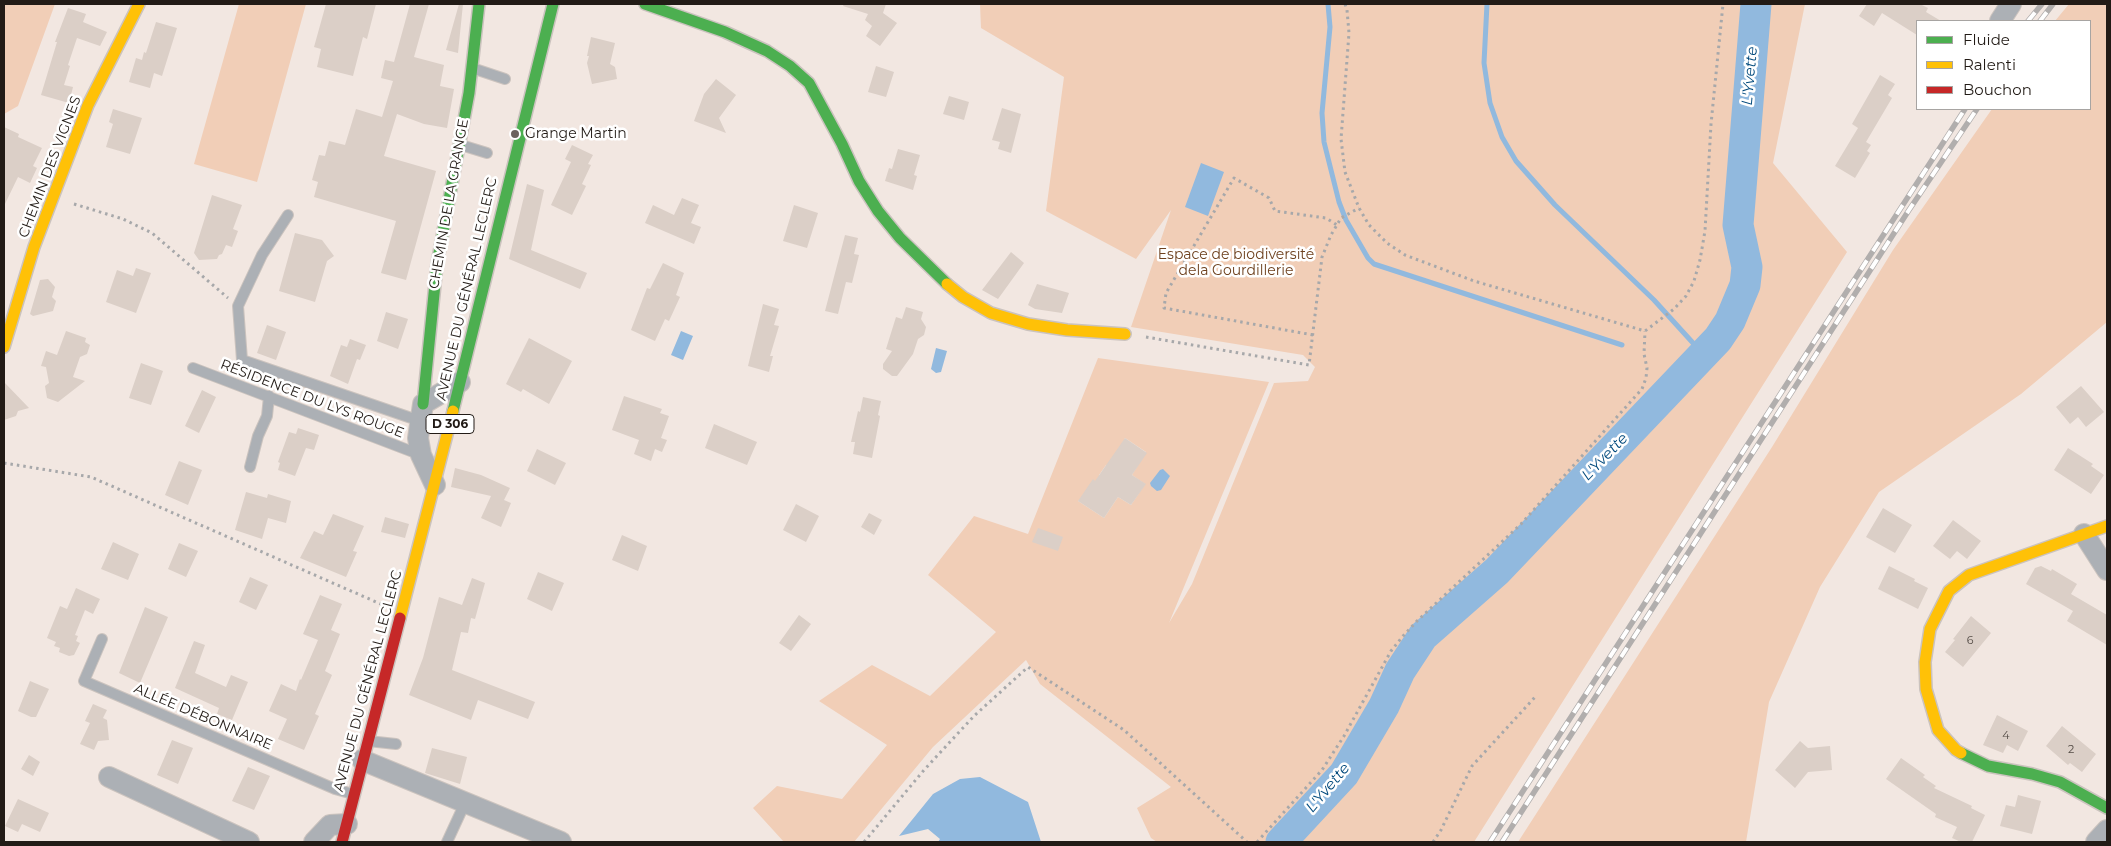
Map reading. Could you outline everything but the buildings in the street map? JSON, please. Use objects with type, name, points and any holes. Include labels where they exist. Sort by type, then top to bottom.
[{"type":"street","name":"CHEMIN DES VIGNES","points":[[4,347],[34,247],[88,105],[139,4]]},
{"type":"street","name":"CHEMIN DE LA GRANGE","points":[[435,485],[421,455],[418,438],[436,264],[478,4]]},
{"type":"street","name":"AVENUE DU GÉNÉRAL LECLERC","points":[[344,833],[435,485],[552,4]]},
{"type":"street","points":[[645,4],[725,32],[767,51],[790,66],[809,83],[842,144],[859,181],[878,210],[900,238],[936,275],[963,297],[990,313],[1028,324],[1067,330],[1125,334]]},
{"type":"street","points":[[2001,20],[2011,4]]},
{"type":"street","points":[[421,412],[460,382]]},
{"type":"street","points":[[2107,526],[1969,575],[1949,590],[1930,629],[1925,662],[1926,689],[1938,730],[1956,750],[1988,766],[2032,774],[2060,782],[2107,808]]},
{"type":"street","points":[[2084,534],[2107,570]]},
{"type":"street","points":[[362,760],[561,842]]},
{"type":"street","points":[[109,777],[249,842]]},
{"type":"street","points":[[314,842],[330,825],[344,833]]},
{"type":"street","points":[[2096,842],[2107,830]]},
{"type":"lane","points":[[468,67],[505,79]]},
{"type":"lane","points":[[456,143],[487,153]]},
{"type":"lane","points":[[288,215],[262,255],[238,306],[242,360],[421,412]]},
{"type":"lane","name":"RÉSIDENCE DU LYS ROUGE","points":[[193,368],[421,455]]},
{"type":"lane","points":[[250,467],[258,436],[267,416],[269,396]]},
{"type":"lane","name":"ALLÉE DÉBONNAIRE","points":[[102,639],[84,681],[334,789],[354,794]]},
{"type":"lane","points":[[367,741],[396,744]]},
{"type":"lane","points":[[448,842],[465,803]]},
{"type":"path","points":[[1344,4],[1347,10],[1349,33],[1340,139],[1345,172],[1359,208],[1369,224],[1387,243],[1405,255],[1474,281],[1645,331]]},
{"type":"path","points":[[1645,331],[1674,309],[1686,296],[1694,281],[1705,231],[1711,124],[1723,4]]},
{"type":"path","points":[[1313,335],[1164,308],[1166,293],[1234,178],[1269,198],[1275,211],[1326,218],[1337,225]]},
{"type":"path","points":[[53,197],[123,219],[152,232],[238,306]]},
{"type":"path","points":[[1125,334],[1309,365],[1322,257],[1331,234],[1341,218],[1359,208]]},
{"type":"path","points":[[1258,842],[1322,770],[1344,736],[1391,650],[1403,636],[1521,524],[1642,389],[1647,368],[1644,354],[1645,331]]},
{"type":"path","points":[[4,463],[91,477],[402,613]]},
{"type":"path","points":[[864,842],[924,770],[974,716],[1028,667],[1124,730],[1247,842]]},
{"type":"path","points":[[1433,842],[1441,830],[1472,766],[1536,696]]},
{"type":"green space","points":[[4,4],[55,4],[18,106],[4,114]]},
{"type":"green space","points":[[239,4],[306,4],[257,182],[194,164]]},
{"type":"green space","name":"Espace de biodiversité dela Gourdillerie","points":[[980,4],[1805,4],[1773,163],[1847,252],[1474,842],[1157,842],[1151,838],[1137,808],[1171,787],[1040,684],[1026,660],[933,747],[854,842],[784,842],[753,808],[777,786],[842,799],[887,745],[819,701],[872,665],[930,696],[996,632],[928,575],[974,516],[1028,534],[1098,358],[1269,382],[1169,623],[1192,584],[1274,383],[1308,381],[1315,367],[1303,355],[1131,327],[1171,210],[1136,259],[1046,211],[1064,77],[981,28]],"holes":[[[1125,438],[1146,452],[1132,475],[1145,484],[1131,505],[1118,497],[1104,518],[1078,501],[1101,485],[1099,475],[1106,465],[1112,469]]]},
{"type":"green space","points":[[2069,4],[2107,4],[2107,322],[2021,394],[1879,492],[1820,587],[1769,702],[1746,842],[1518,842],[1772,447],[1893,250],[1991,110],[2091,110],[2091,20],[2056,20]]},
{"type":"water","points":[[1201,163],[1224,172],[1208,216],[1185,207]]},
{"type":"water","points":[[681,331],[693,336],[683,360],[671,355]]},
{"type":"water","points":[[936,348],[947,351],[941,372],[936,373],[931,369]]},
{"type":"water","points":[[1163,469],[1170,476],[1161,490],[1157,491],[1150,483],[1160,470]]},
{"type":"water","points":[[980,777],[1028,802],[1041,842],[938,842],[940,839],[928,829],[899,836],[933,794],[960,779]]},
{"type":"waterway","points":[[1328,4],[1330,27],[1322,113],[1324,142],[1339,202],[1346,220],[1368,258],[1374,264],[1622,345]]},
{"type":"waterway","points":[[1487,4],[1484,63],[1490,103],[1502,137],[1516,161],[1555,205],[1654,300],[1703,354]]},
{"type":"waterway","name":"L'Yvette","points":[[1281,842],[1344,774],[1384,706],[1400,671],[1423,636],[1497,571],[1718,339],[1730,321],[1745,285],[1747,267],[1738,225],[1756,4]]},
{"type":"railway","points":[[2029,20],[2042,4]]},
{"type":"railway","points":[[2041,20],[2053,4]]},
{"type":"railway","points":[[1490,842],[1964,110]]},
{"type":"railway","points":[[1502,842],[1909,210],[1976,110]]},
{"type":"traffic: fast","points":[[423,404],[437,264],[469,93],[479,4]]},
{"type":"traffic: fast","points":[[453,411],[553,4]]},
{"type":"traffic: fast","points":[[645,4],[725,32],[767,51],[790,66],[809,83],[842,144],[859,181],[878,211],[900,238],[947,284]]},
{"type":"traffic: fast","points":[[1961,753],[1988,766],[2032,774],[2060,782],[2107,808]]},
{"type":"traffic: slow","points":[[4,347],[34,247],[88,105],[139,4]]},
{"type":"traffic: slow","points":[[947,284],[963,297],[991,313],[1028,324],[1067,330],[1125,334]]},
{"type":"traffic: slow","points":[[400,618],[453,411]]},
{"type":"traffic: slow","points":[[1961,753],[1938,730],[1926,689],[1925,662],[1930,629],[1949,591],[1969,575],[2107,526]]},
{"type":"traffic: jam","points":[[342,842],[400,618]]},
{"type":"place","name":"Grange Martin","points":[[515,134]]}]
